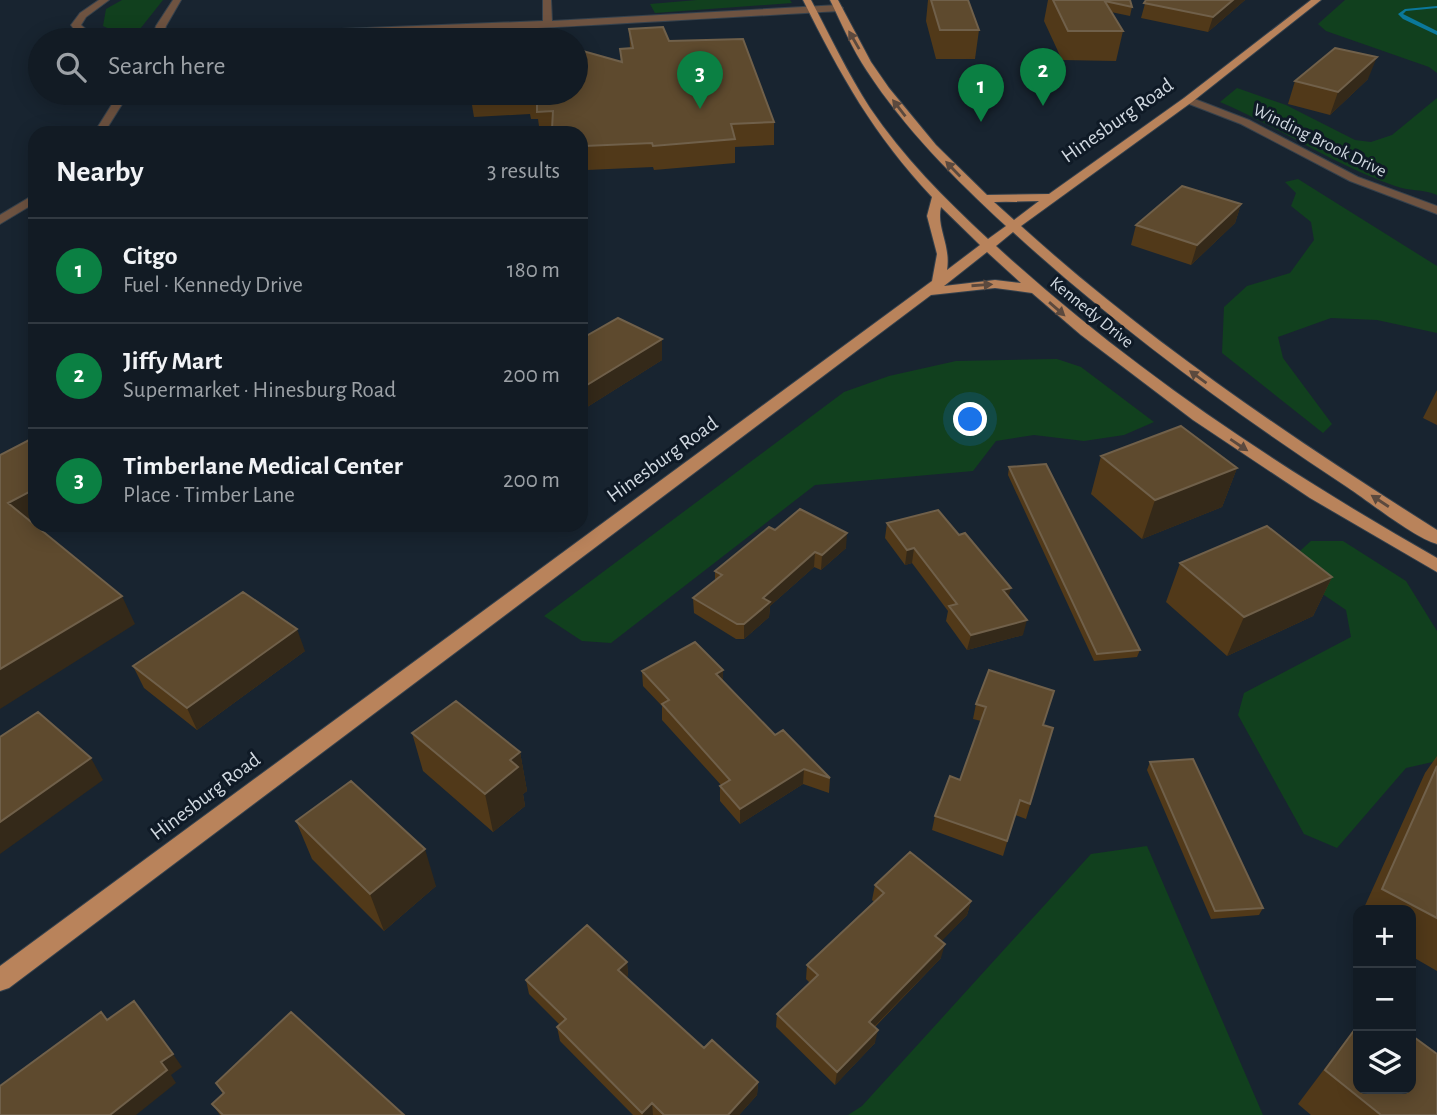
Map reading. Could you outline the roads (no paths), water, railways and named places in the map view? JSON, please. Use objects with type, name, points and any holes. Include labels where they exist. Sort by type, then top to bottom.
[{"type":"main road","name":"Hinesburg Road","points":[[0,980],[934,288],[1052,197],[1188,100],[1317,0]]},
{"type":"main road","name":"Kennedy Drive","points":[[836,4],[871,70],[895,102],[929,144],[1013,226],[1108,309],[1209,385],[1294,445],[1437,538]]},
{"type":"main road","name":"Kennedy Drive","points":[[810,5],[835,59],[874,121],[938,197],[1033,289],[1124,363],[1189,411],[1356,520],[1437,566]]},
{"type":"main road","points":[[938,197],[933,216],[943,254],[934,288],[995,284],[1033,289]]},
{"type":"main road","points":[[984,199],[1052,197]]},
{"type":"street","points":[[78,28],[76,25],[83,15],[105,0]]},
{"type":"street","points":[[161,28],[177,0]]},
{"type":"street","points":[[547,0],[548,24]]},
{"type":"street","points":[[450,28],[836,4]]},
{"type":"street","name":"Winding Brook Drive","points":[[1188,100],[1245,122],[1354,179],[1437,211]]},
{"type":"street","points":[[103,126],[116,105]]},
{"type":"street","points":[[0,220],[28,202]]},
{"type":"waterway","points":[[1437,7],[1405,10],[1400,14],[1437,33]]},
{"type":"place","name":"Jiffy Mart","points":[[1043,106]]},
{"type":"place","name":"Timberlane Medical Center","points":[[700,109]]},
{"type":"place","name":"Citgo","points":[[981,122]]}]
